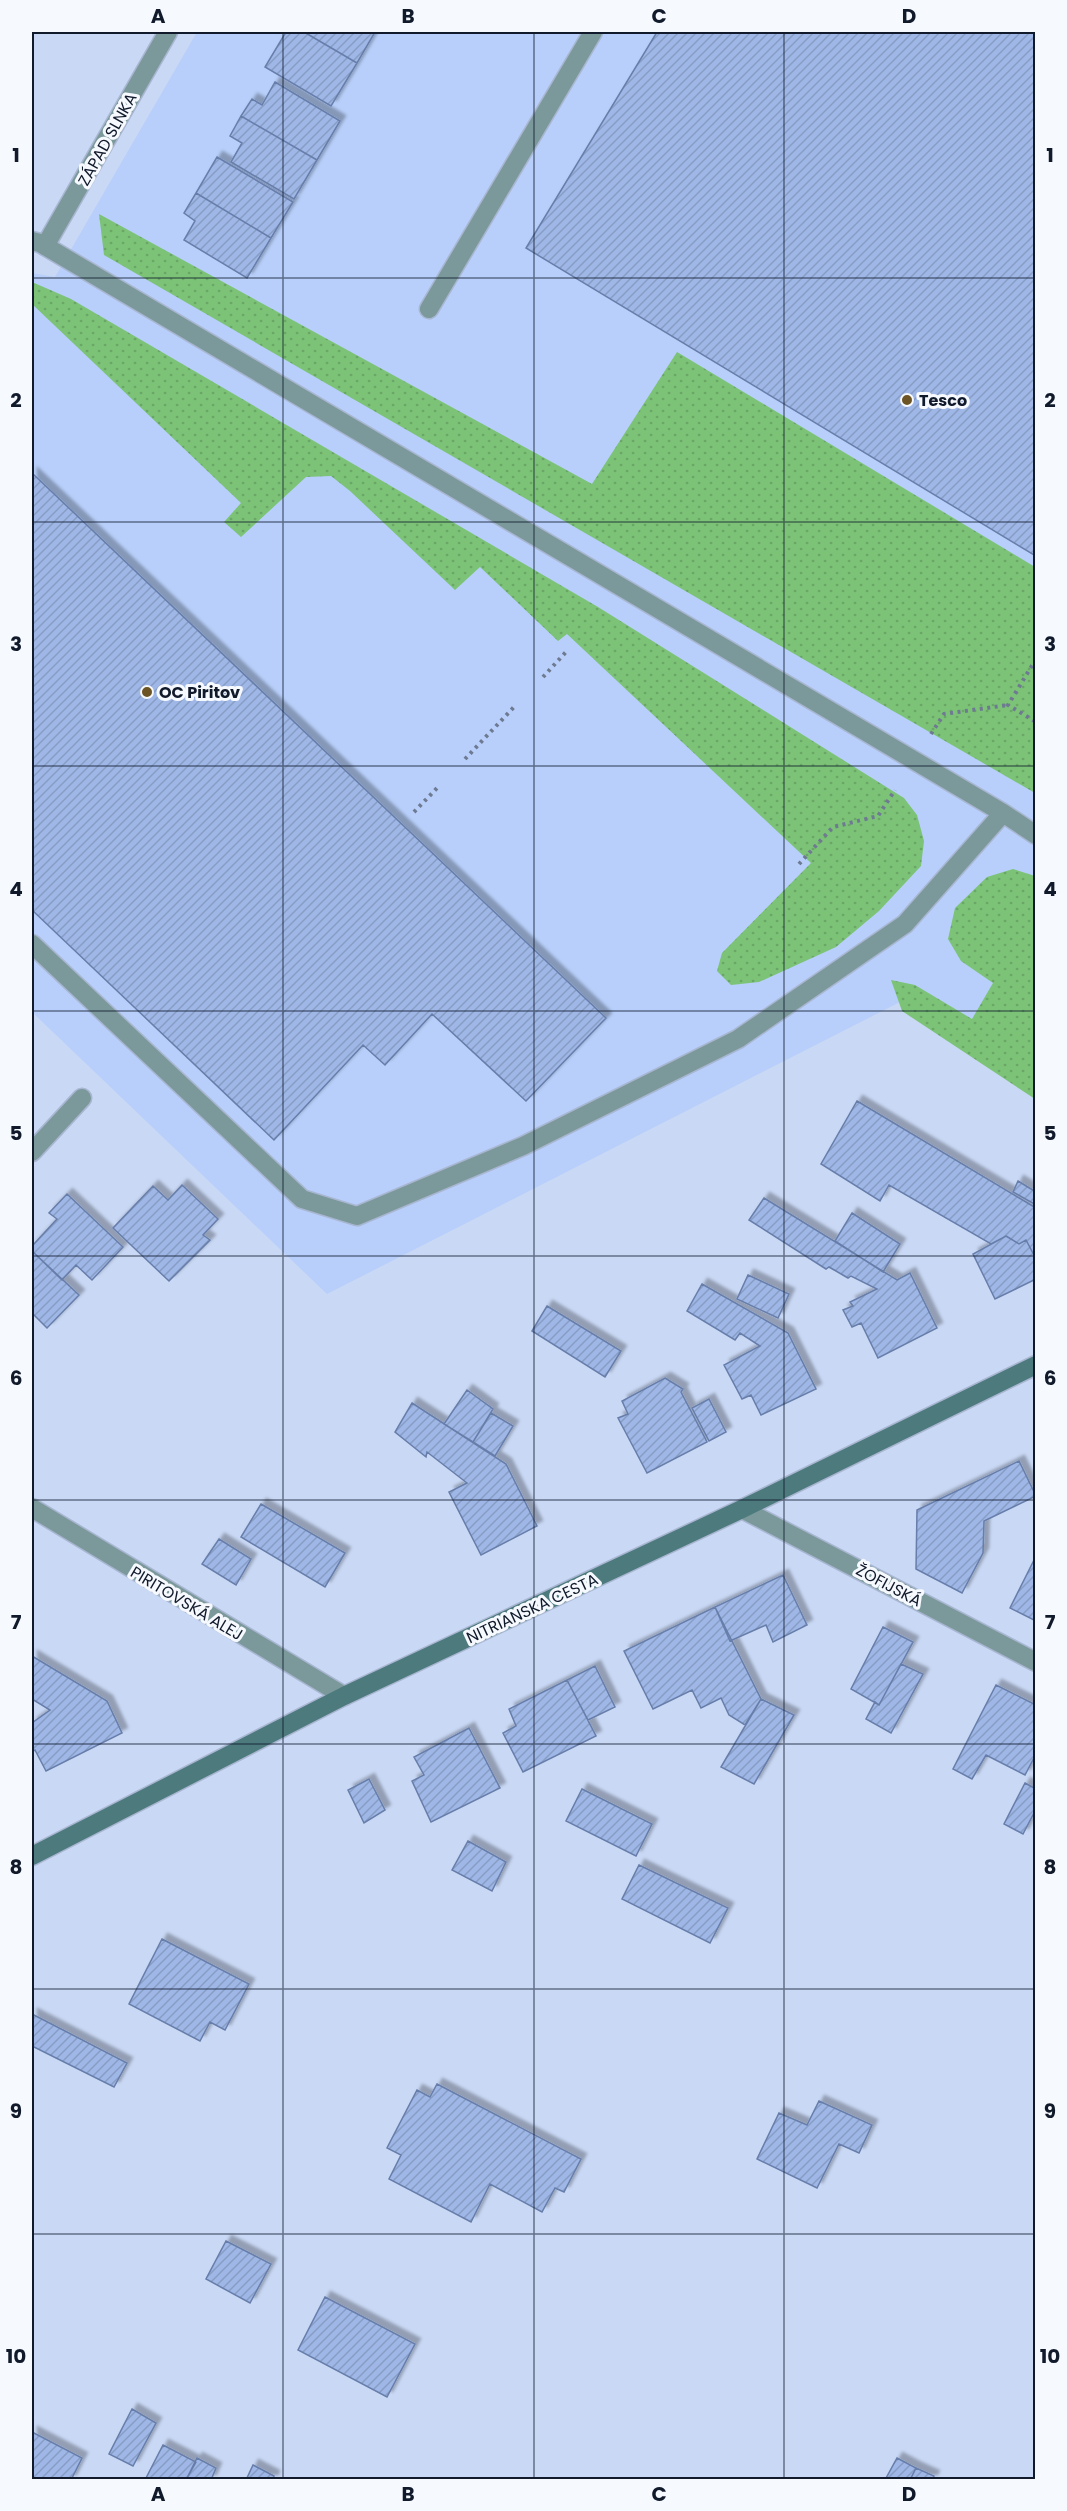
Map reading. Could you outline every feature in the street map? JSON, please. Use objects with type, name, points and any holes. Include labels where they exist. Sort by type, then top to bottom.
[{"type":"main road","name":"NITRIANSKA CESTA","points":[[32,1856],[344,1696],[742,1509],[1035,1365]]},
{"type":"street","name":"ZÁPAD SLNKA","points":[[38,244],[168,32]]},
{"type":"street","points":[[429,309],[593,32]]},
{"type":"street","points":[[38,244],[1003,813],[1035,835]]},
{"type":"street","points":[[32,944],[302,1199],[357,1215],[523,1146],[738,1039],[905,924],[1003,813]]},
{"type":"street","points":[[32,1152],[82,1098]]},
{"type":"street","name":"PIRITOVSKÁ ALEJ","points":[[32,1508],[344,1696]]},
{"type":"street","name":"ŽOFIJSKÁ","points":[[742,1509],[1035,1662]]},
{"type":"path","points":[[543,677],[566,652]]},
{"type":"path","points":[[1008,705],[1035,659]]},
{"type":"path","points":[[931,734],[944,714],[1008,705],[1035,722]]},
{"type":"path","points":[[465,759],[514,707]]},
{"type":"path","points":[[414,812],[438,787]]},
{"type":"path","points":[[799,864],[833,827],[878,816],[895,790]]},
{"type":"shaded area","points":[[197,32],[1035,32],[1035,1086],[900,1002],[327,1294],[32,1012],[32,273],[55,277]]},
{"type":"green space","points":[[99,214],[592,484],[677,352],[1035,567],[1035,793],[104,255]]},
{"type":"green space","points":[[32,282],[71,299],[598,607],[904,798],[917,815],[924,841],[921,866],[879,911],[836,947],[759,982],[731,985],[717,971],[722,953],[811,863],[567,634],[558,641],[480,567],[455,590],[350,491],[331,476],[306,477],[241,537],[224,522],[241,503],[32,304]]},
{"type":"green space","points":[[1013,869],[1035,876],[1035,1099],[902,1011],[891,980],[915,985],[972,1019],[993,983],[961,961],[948,939],[955,908],[987,877]]},
{"type":"building","points":[[286,32],[304,32],[357,63],[331,106],[265,67]]},
{"type":"building","points":[[304,32],[375,32],[357,63]]},
{"type":"building","name":"Tesco","points":[[657,32],[1036,32],[1034,555],[526,248]]},
{"type":"building","points":[[275,82],[340,121],[317,160],[241,116],[252,99],[262,105]]},
{"type":"building","points":[[241,116],[317,160],[294,199],[231,162],[242,143],[230,136]]},
{"type":"building","points":[[217,157],[293,202],[271,238],[196,193]]},
{"type":"building","points":[[196,193],[271,238],[247,278],[184,240],[195,221],[184,213]]},
{"type":"building","name":"OC Piritov","points":[[32,473],[606,1018],[526,1101],[432,1014],[385,1065],[363,1045],[274,1140],[32,910]]},
{"type":"building","points":[[857,1101],[1036,1208],[1036,1259],[1026,1240],[1019,1244],[1006,1236],[991,1244],[889,1185],[880,1201],[821,1164]]},
{"type":"building","points":[[1018,1181],[1036,1192],[1036,1205],[1013,1192]]},
{"type":"building","points":[[182,1185],[218,1219],[203,1235],[210,1240],[169,1281],[113,1228],[153,1186],[168,1200]]},
{"type":"building","points":[[67,1194],[123,1247],[92,1280],[76,1265],[62,1280],[32,1251],[32,1246],[57,1219],[49,1213]]},
{"type":"building","points":[[764,1198],[897,1280],[910,1273],[937,1328],[878,1358],[861,1323],[852,1327],[843,1310],[853,1306],[850,1302],[877,1289],[851,1276],[848,1278],[829,1267],[826,1269],[749,1220]]},
{"type":"building","points":[[852,1213],[900,1244],[883,1272],[835,1241]]},
{"type":"building","points":[[1006,1236],[1019,1244],[1026,1240],[1036,1259],[1036,1279],[995,1299],[973,1254]]},
{"type":"building","points":[[32,1251],[79,1295],[47,1328],[32,1313]]},
{"type":"building","points":[[748,1275],[789,1294],[778,1318],[737,1299]]},
{"type":"building","points":[[702,1284],[788,1333],[816,1389],[761,1415],[751,1395],[742,1399],[724,1365],[760,1346],[740,1333],[735,1340],[687,1311]]},
{"type":"building","points":[[547,1306],[621,1351],[605,1377],[532,1331]]},
{"type":"building","points":[[665,1378],[683,1389],[681,1392],[707,1442],[647,1473],[618,1418],[628,1414],[622,1401]]},
{"type":"building","points":[[467,1390],[493,1409],[473,1442],[444,1424]]},
{"type":"building","points":[[709,1399],[726,1432],[709,1441],[692,1408]]},
{"type":"building","points":[[412,1403],[506,1464],[537,1526],[481,1555],[449,1492],[467,1483],[427,1452],[426,1457],[395,1432]]},
{"type":"building","points":[[491,1413],[513,1426],[495,1456],[473,1442]]},
{"type":"building","points":[[1019,1461],[1036,1496],[984,1521],[983,1553],[962,1593],[916,1569],[917,1510]]},
{"type":"building","points":[[261,1504],[345,1553],[325,1587],[241,1537]]},
{"type":"building","points":[[219,1539],[251,1559],[236,1585],[202,1564]]},
{"type":"building","points":[[1036,1556],[1036,1621],[1010,1608]]},
{"type":"building","points":[[783,1575],[807,1625],[773,1642],[766,1625],[730,1641],[715,1607]]},
{"type":"building","points":[[715,1607],[761,1699],[745,1725],[729,1715],[721,1698],[701,1708],[692,1690],[653,1709],[624,1651]]},
{"type":"building","points":[[883,1627],[913,1642],[879,1705],[851,1689]]},
{"type":"building","points":[[32,1656],[107,1701],[122,1733],[46,1771],[35,1750],[32,1752],[32,1723],[50,1710],[32,1699]]},
{"type":"building","points":[[901,1664],[923,1674],[891,1733],[866,1719],[875,1702],[879,1705]]},
{"type":"building","points":[[595,1666],[615,1707],[588,1720],[567,1680]]},
{"type":"building","points":[[567,1680],[596,1736],[523,1772],[503,1733],[516,1726],[509,1709]]},
{"type":"building","points":[[996,1685],[1036,1705],[1036,1754],[1025,1775],[986,1755],[972,1779],[953,1769]]},
{"type":"building","points":[[761,1699],[794,1715],[754,1784],[721,1767]]},
{"type":"building","points":[[469,1728],[500,1788],[431,1822],[412,1781],[424,1775],[414,1757]]},
{"type":"building","points":[[369,1779],[385,1810],[364,1823],[348,1790]]},
{"type":"building","points":[[1025,1783],[1036,1789],[1036,1809],[1023,1834],[1004,1824]]},
{"type":"building","points":[[582,1789],[652,1824],[636,1856],[566,1821]]},
{"type":"building","points":[[468,1841],[506,1862],[492,1891],[452,1870]]},
{"type":"building","points":[[639,1865],[728,1908],[710,1943],[622,1899]]},
{"type":"building","points":[[162,1939],[249,1984],[225,2030],[210,2022],[200,2041],[129,2004]]},
{"type":"building","points":[[32,2014],[127,2063],[114,2087],[32,2046]]},
{"type":"building","points":[[437,2084],[581,2159],[564,2192],[555,2188],[542,2212],[490,2184],[471,2222],[389,2179],[401,2155],[387,2148],[417,2090],[430,2097]]},
{"type":"building","points":[[819,2101],[872,2125],[859,2153],[839,2144],[817,2188],[757,2159],[779,2113],[807,2125]]},
{"type":"building","points":[[226,2241],[271,2264],[250,2303],[206,2279]]},
{"type":"building","points":[[325,2297],[415,2344],[387,2397],[298,2350]]},
{"type":"building","points":[[132,2409],[156,2423],[133,2466],[109,2454]]},
{"type":"building","points":[[32,2432],[82,2458],[71,2480],[32,2480]]},
{"type":"building","points":[[163,2445],[196,2462],[186,2480],[145,2480]]},
{"type":"building","points":[[197,2458],[216,2468],[211,2480],[186,2480]]},
{"type":"building","points":[[897,2458],[916,2468],[910,2480],[885,2480]]},
{"type":"building","points":[[253,2465],[274,2476],[273,2480],[246,2480]]},
{"type":"building","points":[[916,2468],[934,2476],[932,2480],[910,2480]]},
{"type":"place","name":"Tesco","points":[[907,400]]},
{"type":"place","name":"OC Piritov","points":[[147,692]]}]
